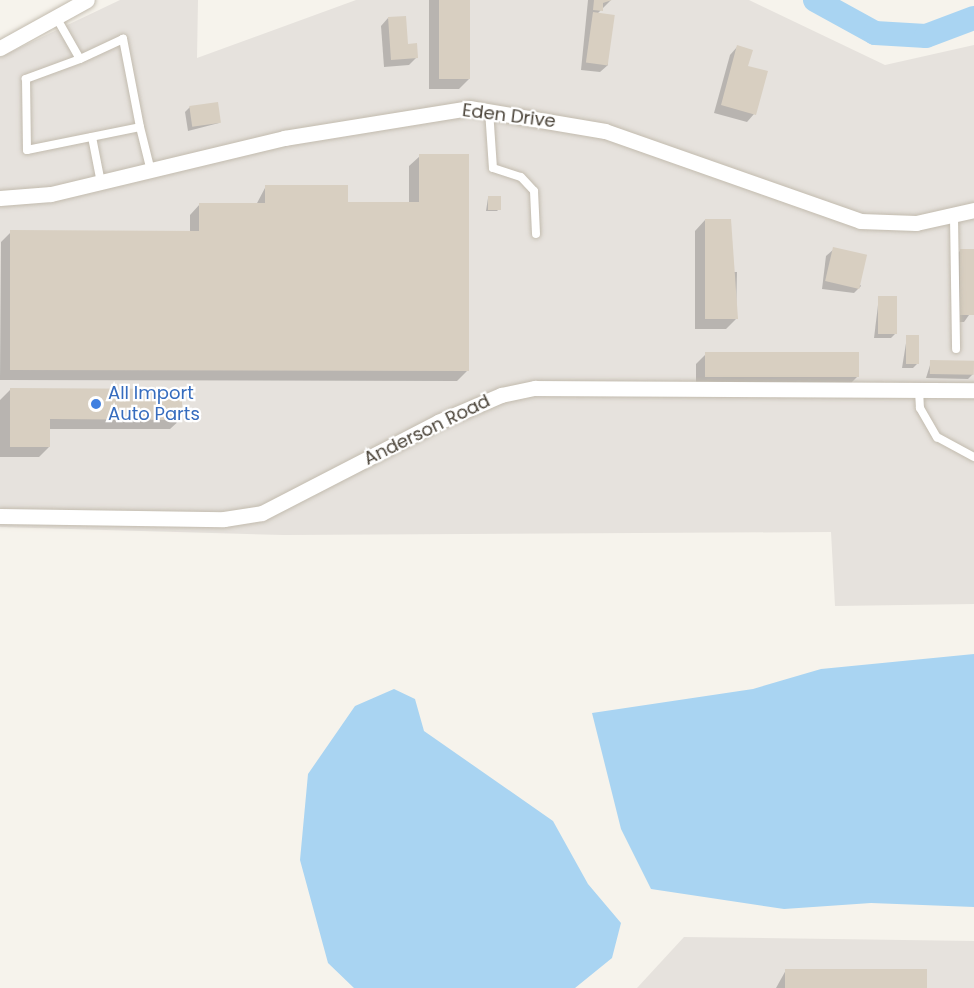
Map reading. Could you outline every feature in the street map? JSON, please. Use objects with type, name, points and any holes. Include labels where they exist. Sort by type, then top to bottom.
[{"type":"street","points":[[0,48],[87,0]]},
{"type":"street","name":"Eden Drive","points":[[0,198],[102,183],[284,138],[413,114],[489,110],[605,131],[860,221],[916,224],[954,217],[974,210]]},
{"type":"street","name":"Anderson Road","points":[[0,516],[224,519],[262,513],[438,422],[501,395],[535,388],[974,390]]},
{"type":"lane","points":[[56,17],[80,59]]},
{"type":"lane","points":[[140,128],[27,150],[26,78],[80,59],[123,39],[140,128],[151,171]]},
{"type":"lane","points":[[489,110],[493,168],[521,177],[534,191],[536,234]]},
{"type":"lane","points":[[92,137],[102,183]]},
{"type":"lane","points":[[954,217],[956,349]]},
{"type":"lane","points":[[919,390],[920,408],[937,437],[974,457]]},
{"type":"shaded area","points":[[120,0],[198,0],[197,58],[356,0],[749,0],[885,65],[974,45],[974,604],[835,606],[831,532],[284,535],[0,527],[0,57]]},
{"type":"shaded area","points":[[684,937],[974,941],[974,988],[637,988]]},
{"type":"water","points":[[974,654],[974,907],[871,903],[784,909],[651,889],[621,829],[592,713],[753,689],[821,669]]},
{"type":"water","points":[[394,689],[415,699],[424,731],[553,821],[588,884],[621,923],[612,958],[575,988],[354,988],[328,963],[300,860],[308,774],[355,706]]},
{"type":"building","points":[[439,0],[470,0],[470,79],[439,79]]},
{"type":"building","points":[[594,0],[612,0],[603,3],[603,11],[593,10]]},
{"type":"building","points":[[593,12],[615,15],[608,66],[586,63]]},
{"type":"building","points":[[406,16],[408,44],[417,43],[418,58],[391,60],[388,17]]},
{"type":"building","points":[[737,45],[753,50],[748,66],[768,71],[756,115],[721,105]]},
{"type":"building","points":[[218,102],[221,123],[192,127],[189,106]]},
{"type":"building","points":[[419,154],[469,154],[469,371],[10,370],[10,230],[199,231],[199,203],[265,203],[265,185],[348,185],[348,202],[419,202]]},
{"type":"building","points":[[488,196],[501,196],[501,210],[488,210]]},
{"type":"building","points":[[705,219],[731,219],[738,319],[705,319]]},
{"type":"building","points":[[833,247],[867,255],[859,289],[825,281]]},
{"type":"building","points":[[960,249],[974,249],[974,315],[960,315]]},
{"type":"building","points":[[878,296],[897,296],[897,334],[878,334]]},
{"type":"building","points":[[906,335],[919,335],[919,364],[906,364]]},
{"type":"building","points":[[705,352],[859,352],[859,377],[705,377]]},
{"type":"building","points":[[930,360],[974,361],[974,375],[930,374]]},
{"type":"building","name":"All Import Auto Parts","points":[[10,388],[182,389],[182,420],[50,419],[50,447],[10,447]]},
{"type":"building","points":[[785,969],[927,969],[927,988],[785,988]]},
{"type":"waterway","points":[[815,0],[875,33],[926,36],[974,18]]},
{"type":"place","name":"All Import Auto Parts","points":[[96,404]]}]
